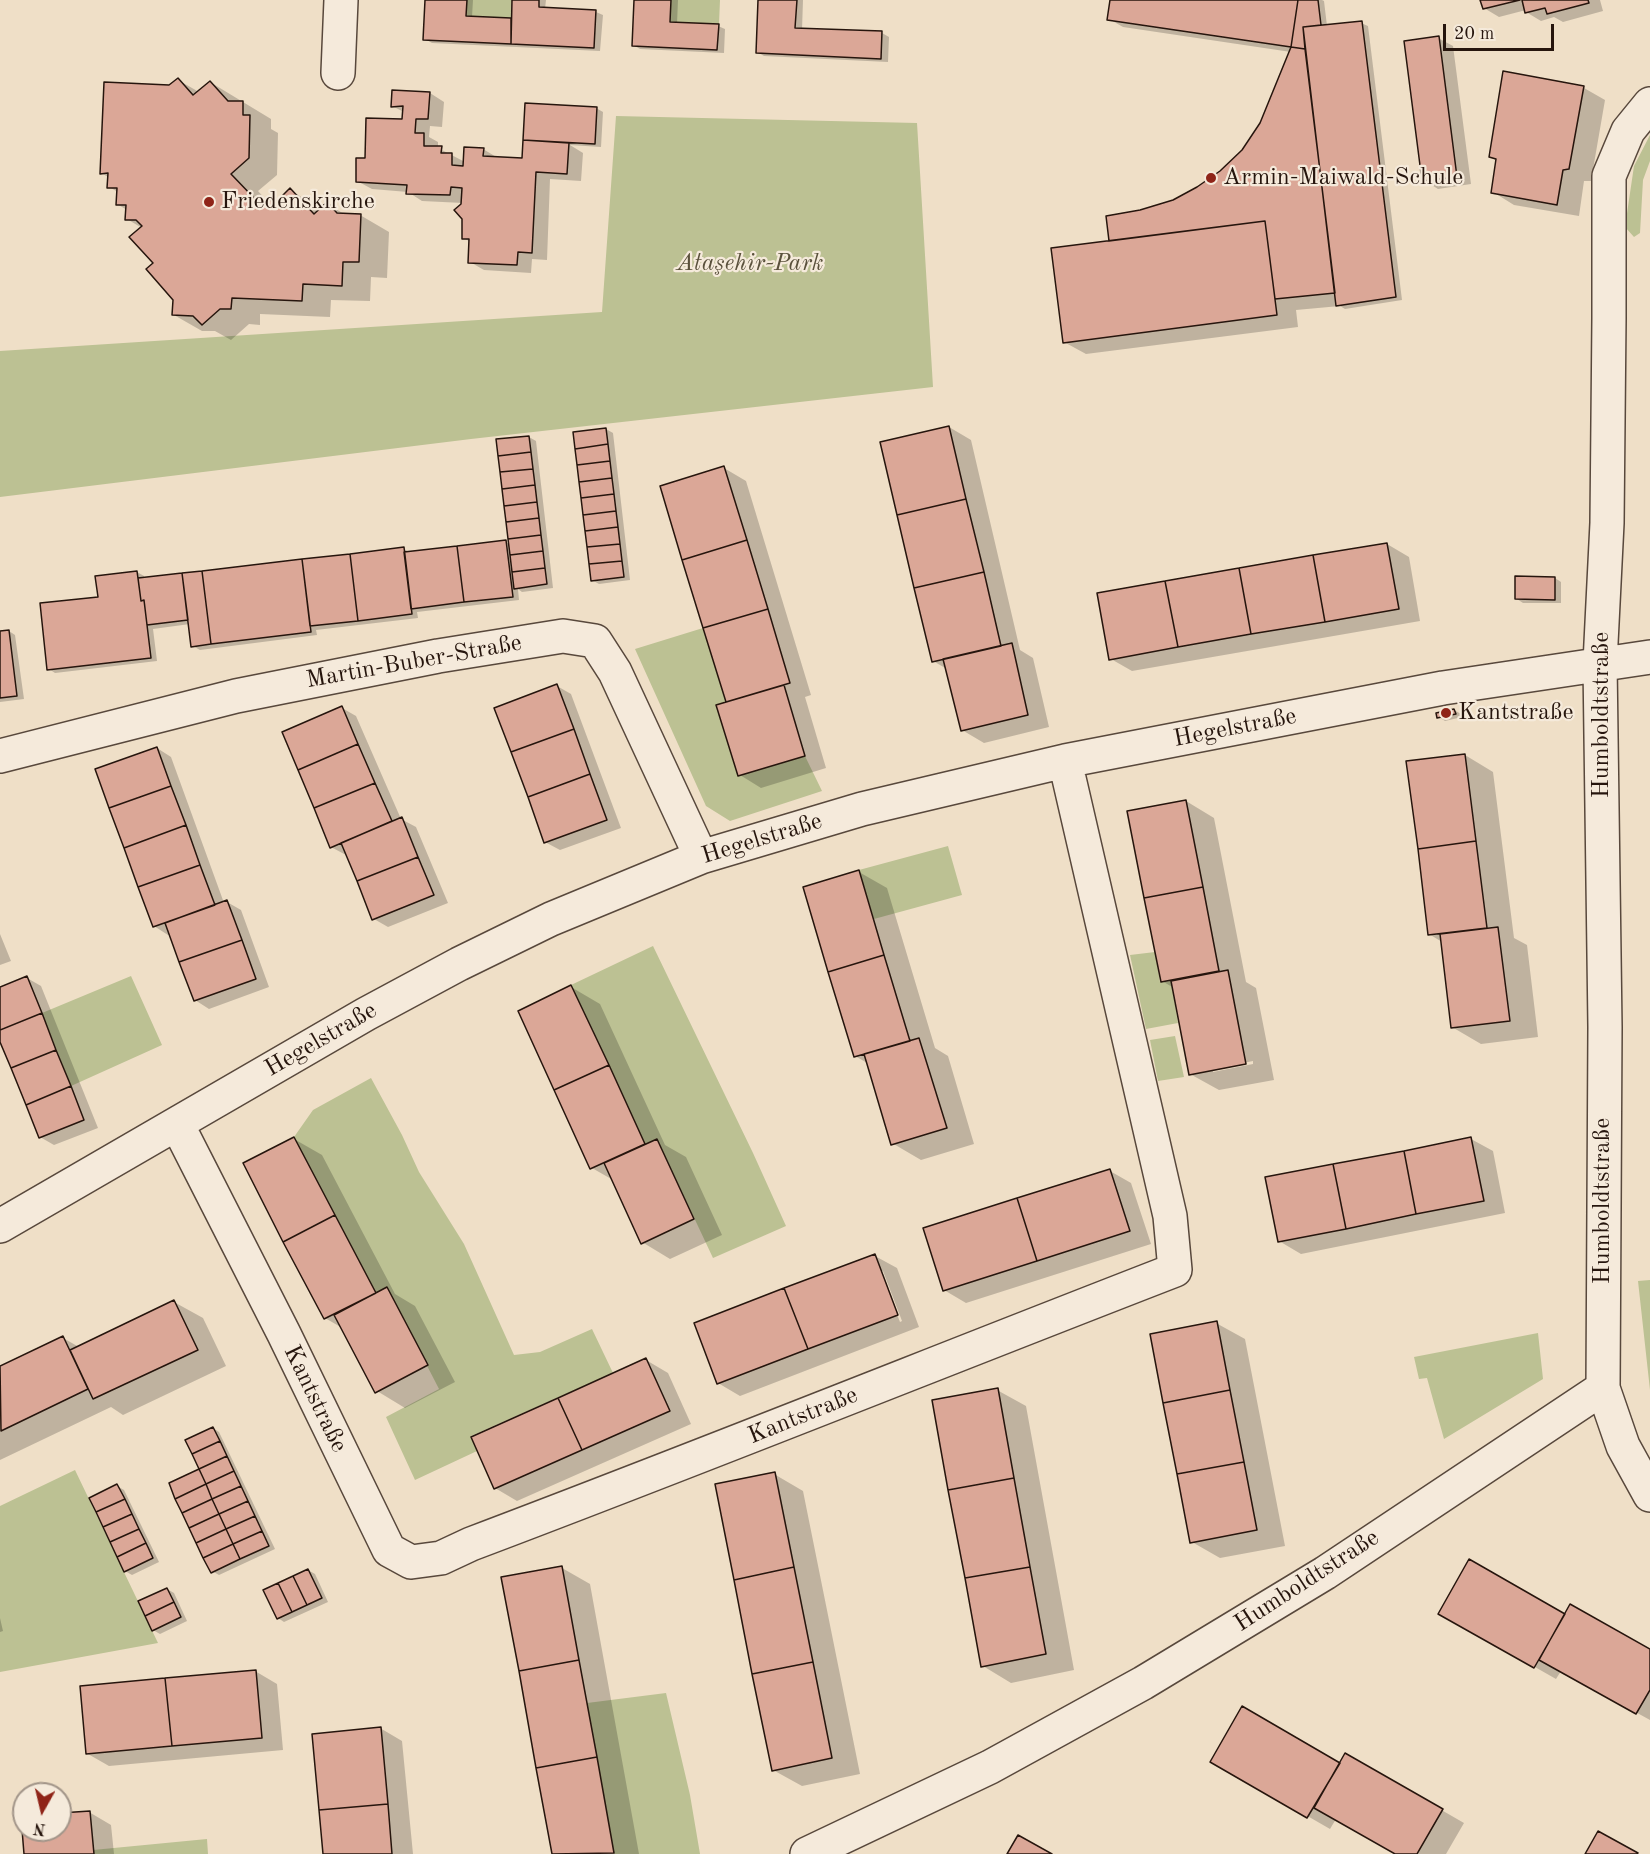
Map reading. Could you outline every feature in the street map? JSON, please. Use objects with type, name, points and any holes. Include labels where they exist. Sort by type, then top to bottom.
[{"type":"street","points":[[338,73],[341,0]]},
{"type":"street","name":"Humboldtstraße","points":[[807,1854],[990,1767],[1143,1683],[1325,1573],[1603,1388],[1605,1027],[1600,663],[1607,523],[1610,318],[1609,176],[1628,130],[1650,104]]},
{"type":"street","name":"Martin-Buber-Straße","points":[[0,756],[236,696],[438,656],[563,636],[596,641],[615,672],[701,857]]},
{"type":"street","name":"Hegelstraße","points":[[0,1226],[366,1014],[459,964],[550,919],[701,857],[862,809],[1065,761],[1443,688],[1650,657]]},
{"type":"street","name":"Kantstraße","points":[[177,1124],[284,1334],[389,1550],[411,1562],[441,1558],[471,1544],[695,1459],[905,1374],[1175,1270],[1170,1216],[1065,761]]},
{"type":"street","points":[[1603,1388],[1623,1446],[1650,1495]]},
{"type":"green space","points":[[467,0],[512,0],[511,18],[466,16]]},
{"type":"green space","points":[[671,0],[720,0],[719,24],[670,22]]},
{"type":"green space","name":"Ataşehir-Park","points":[[616,116],[917,123],[933,387],[471,439],[0,497],[0,351],[602,312]]},
{"type":"green space","points":[[1650,135],[1650,161],[1643,180],[1640,233],[1634,237],[1625,227],[1634,166]]},
{"type":"green space","points":[[703,628],[726,702],[717,705],[738,776],[805,756],[822,791],[730,821],[706,806],[635,649]]},
{"type":"green space","points":[[948,846],[962,895],[874,919],[859,870]]},
{"type":"green space","points":[[653,946],[786,1226],[713,1258],[657,1139],[645,1144],[571,985]]},
{"type":"green space","points":[[1155,952],[1160,982],[1171,981],[1178,1023],[1146,1029],[1130,955]]},
{"type":"green space","points":[[131,976],[162,1045],[71,1086],[42,1013]]},
{"type":"green space","points":[[1175,1036],[1184,1077],[1158,1081],[1150,1040]]},
{"type":"green space","points":[[371,1078],[419,1172],[464,1244],[514,1355],[540,1352],[592,1329],[613,1373],[471,1436],[477,1451],[415,1480],[386,1417],[439,1389],[387,1288],[376,1293],[294,1137],[313,1110]]},
{"type":"green space","points":[[1650,1280],[1650,1390],[1638,1281]]},
{"type":"green space","points":[[1538,1333],[1543,1379],[1444,1439],[1427,1378],[1419,1379],[1414,1357]]},
{"type":"green space","points":[[75,1470],[158,1643],[0,1672],[0,1506]]},
{"type":"green space","points":[[666,1693],[690,1795],[700,1854],[614,1854],[587,1703]]},
{"type":"green space","points":[[207,1839],[208,1854],[94,1854],[93,1850]]},
{"type":"building","points":[[425,0],[467,0],[466,16],[511,18],[511,44],[423,40]]},
{"type":"building","points":[[512,0],[539,0],[539,7],[596,10],[594,48],[511,44]]},
{"type":"building","points":[[634,0],[671,0],[670,22],[719,24],[717,50],[632,46]]},
{"type":"building","points":[[758,0],[797,0],[795,28],[882,31],[881,59],[756,53]]},
{"type":"building","points":[[1110,0],[1298,0],[1291,47],[1107,20]]},
{"type":"building","points":[[1298,0],[1318,0],[1321,25],[1303,27],[1305,49],[1291,47]]},
{"type":"building","points":[[1480,0],[1520,0],[1483,9]]},
{"type":"building","points":[[1522,0],[1588,0],[1589,3],[1547,14],[1545,8],[1525,13]]},
{"type":"building","points":[[1362,21],[1396,297],[1336,306],[1303,27]]},
{"type":"building","points":[[1439,36],[1457,177],[1422,181],[1404,41]]},
{"type":"building","points":[[1291,47],[1305,49],[1335,293],[1275,299],[1265,221],[1109,241],[1106,216],[1140,210],[1173,200],[1220,171],[1242,150],[1260,123]]},
{"type":"building","points":[[1503,71],[1584,86],[1569,169],[1563,170],[1557,205],[1491,193],[1496,159],[1489,157]]},
{"type":"building","name":"Friedenskirche","points":[[178,78],[193,95],[210,81],[228,101],[243,101],[243,115],[250,115],[249,158],[231,174],[255,199],[277,201],[290,188],[314,214],[327,202],[337,213],[361,214],[359,262],[343,262],[342,286],[303,284],[302,301],[232,298],[231,309],[220,309],[202,325],[193,316],[172,315],[173,300],[146,269],[153,263],[129,237],[142,226],[136,220],[125,220],[126,205],[116,205],[117,188],[107,188],[108,173],[100,174],[104,82],[169,85]]},
{"type":"building","points":[[392,90],[430,92],[428,119],[416,119],[415,133],[424,133],[424,146],[442,146],[441,153],[452,153],[452,165],[463,166],[464,147],[484,148],[483,156],[522,158],[523,140],[569,143],[567,174],[536,172],[532,253],[518,252],[517,265],[468,263],[469,239],[462,239],[462,219],[454,210],[461,204],[462,188],[451,187],[450,195],[406,194],[407,185],[356,182],[356,158],[365,158],[366,118],[402,119],[403,106],[391,107]]},
{"type":"building","points":[[525,103],[597,107],[595,144],[523,140]]},
{"type":"building","points":[[1265,221],[1277,315],[1063,343],[1051,248]]},
{"type":"building","points":[[949,426],[966,499],[897,515],[880,442]]},
{"type":"building","points":[[606,428],[608,444],[575,449],[573,432]]},
{"type":"building","points":[[529,436],[531,452],[498,456],[496,439]]},
{"type":"building","points":[[608,444],[610,461],[577,465],[575,449]]},
{"type":"building","points":[[531,452],[533,469],[500,472],[498,456]]},
{"type":"building","points":[[610,461],[612,478],[579,482],[577,465]]},
{"type":"building","points":[[724,466],[747,540],[682,560],[660,486]]},
{"type":"building","points":[[533,469],[535,485],[502,489],[500,472]]},
{"type":"building","points":[[612,478],[614,494],[581,498],[579,482]]},
{"type":"building","points":[[535,485],[537,502],[504,506],[502,489]]},
{"type":"building","points":[[614,494],[616,511],[583,515],[581,498]]},
{"type":"building","points":[[966,499],[984,572],[914,588],[897,515]]},
{"type":"building","points":[[537,502],[539,518],[506,522],[504,506]]},
{"type":"building","points":[[616,511],[618,527],[585,531],[583,515]]},
{"type":"building","points":[[539,518],[541,535],[508,539],[506,522]]},
{"type":"building","points":[[618,527],[620,544],[587,547],[585,531]]},
{"type":"building","points":[[541,535],[543,551],[510,555],[508,539]]},
{"type":"building","points":[[506,540],[513,597],[464,602],[457,546]]},
{"type":"building","points":[[747,540],[768,609],[703,628],[682,560]]},
{"type":"building","points":[[1387,543],[1399,609],[1325,622],[1313,555]]},
{"type":"building","points":[[620,544],[622,561],[589,564],[587,547]]},
{"type":"building","points":[[457,546],[464,602],[411,609],[404,552]]},
{"type":"building","points":[[404,547],[412,614],[358,621],[350,554]]},
{"type":"building","points":[[543,551],[545,568],[512,572],[510,555]]},
{"type":"building","points":[[350,554],[358,621],[310,626],[302,559]]},
{"type":"building","points":[[1313,555],[1325,622],[1251,634],[1239,568]]},
{"type":"building","points":[[302,559],[311,632],[211,644],[202,571]]},
{"type":"building","points":[[622,561],[624,577],[591,581],[589,564]]},
{"type":"building","points":[[545,568],[547,584],[514,589],[512,572]]},
{"type":"building","points":[[1239,568],[1251,634],[1178,647],[1165,581]]},
{"type":"building","points":[[137,571],[141,601],[144,600],[151,658],[47,670],[40,603],[98,597],[95,576]]},
{"type":"building","points":[[202,571],[211,644],[191,647],[182,573]]},
{"type":"building","points":[[984,572],[1001,646],[932,662],[914,588]]},
{"type":"building","points":[[182,573],[188,620],[147,625],[138,578]]},
{"type":"building","points":[[1515,576],[1555,577],[1555,600],[1515,599]]},
{"type":"building","points":[[1165,581],[1178,647],[1109,660],[1097,593]]},
{"type":"building","points":[[768,609],[790,683],[726,702],[703,628]]},
{"type":"building","points":[[9,630],[17,696],[0,698],[0,631]]},
{"type":"building","points":[[1012,643],[1028,715],[961,731],[943,659]]},
{"type":"building","points":[[557,684],[574,729],[511,752],[494,708]]},
{"type":"building","points":[[784,685],[805,756],[738,776],[716,705]]},
{"type":"building","points":[[342,706],[358,744],[298,770],[282,732]]},
{"type":"building","name":"Kantstraße","points":[[1454,709],[1456,714],[1437,718],[1436,713]]},
{"type":"building","points":[[574,729],[590,774],[528,797],[511,752]]},
{"type":"building","points":[[358,744],[375,783],[314,808],[298,770]]},
{"type":"building","points":[[157,747],[171,786],[109,808],[95,769]]},
{"type":"building","points":[[1465,754],[1476,841],[1418,849],[1406,761]]},
{"type":"building","points":[[590,774],[607,820],[544,843],[528,797]]},
{"type":"building","points":[[375,783],[392,821],[330,848],[314,808]]},
{"type":"building","points":[[171,786],[186,825],[124,848],[109,808]]},
{"type":"building","points":[[1186,800],[1203,887],[1144,898],[1127,811]]},
{"type":"building","points":[[402,817],[418,857],[357,881],[341,843]]},
{"type":"building","points":[[186,825],[200,865],[138,887],[124,848]]},
{"type":"building","points":[[1476,841],[1487,928],[1428,935],[1418,849]]},
{"type":"building","points":[[418,857],[434,895],[372,920],[357,881]]},
{"type":"building","points":[[200,865],[215,905],[153,927],[138,887]]},
{"type":"building","points":[[859,870],[884,955],[828,972],[803,887]]},
{"type":"building","points":[[1203,887],[1219,971],[1161,982],[1144,898]]},
{"type":"building","points":[[227,900],[242,940],[179,962],[165,923]]},
{"type":"building","points":[[1498,927],[1510,1021],[1451,1028],[1440,934]]},
{"type":"building","points":[[242,940],[256,979],[194,1001],[179,962]]},
{"type":"building","points":[[884,955],[910,1041],[854,1057],[828,972]]},
{"type":"building","points":[[1228,970],[1246,1064],[1189,1075],[1171,981]]},
{"type":"building","points":[[27,976],[42,1013],[0,1030],[0,987]]},
{"type":"building","points":[[571,985],[609,1065],[554,1090],[518,1011]]},
{"type":"building","points":[[42,1013],[56,1050],[11,1068],[0,1042],[0,1030]]},
{"type":"building","points":[[919,1038],[947,1128],[891,1145],[864,1054]]},
{"type":"building","points":[[56,1050],[71,1086],[26,1105],[11,1068]]},
{"type":"building","points":[[609,1065],[645,1144],[590,1169],[554,1090]]},
{"type":"building","points":[[71,1086],[84,1120],[39,1138],[26,1105]]},
{"type":"building","points":[[294,1137],[335,1215],[283,1242],[243,1163]]},
{"type":"building","points":[[1471,1137],[1484,1201],[1416,1214],[1404,1151]]},
{"type":"building","points":[[657,1139],[694,1219],[641,1244],[604,1163]]},
{"type":"building","points":[[1404,1151],[1416,1214],[1346,1229],[1333,1164]]},
{"type":"building","points":[[1333,1164],[1346,1229],[1278,1242],[1265,1177]]},
{"type":"building","points":[[1110,1169],[1130,1231],[1037,1261],[1017,1198]]},
{"type":"building","points":[[1017,1198],[1037,1261],[943,1291],[923,1228]]},
{"type":"building","points":[[335,1215],[376,1293],[324,1319],[283,1242]]},
{"type":"building","points":[[875,1254],[898,1315],[808,1349],[784,1288]]},
{"type":"building","points":[[387,1287],[428,1365],[375,1393],[334,1315]]},
{"type":"building","points":[[784,1288],[808,1349],[717,1384],[694,1323]]},
{"type":"building","points":[[174,1300],[198,1350],[93,1399],[70,1350]]},
{"type":"building","points":[[1217,1321],[1230,1390],[1163,1403],[1150,1334]]},
{"type":"building","points":[[63,1336],[88,1389],[1,1431],[0,1366]]},
{"type":"building","points":[[646,1358],[670,1411],[582,1450],[558,1398]]},
{"type":"building","points":[[998,1388],[1014,1478],[948,1490],[932,1400]]},
{"type":"building","points":[[1230,1390],[1244,1462],[1177,1474],[1163,1403]]},
{"type":"building","points":[[558,1398],[582,1450],[494,1489],[471,1437]]},
{"type":"building","points":[[213,1427],[220,1441],[192,1454],[185,1440]]},
{"type":"building","points":[[220,1441],[227,1456],[199,1469],[192,1454]]},
{"type":"building","points":[[227,1456],[234,1471],[206,1484],[199,1469]]},
{"type":"building","points":[[1244,1462],[1257,1530],[1190,1543],[1177,1474]]},
{"type":"building","points":[[199,1469],[206,1484],[175,1499],[169,1483]]},
{"type":"building","points":[[234,1471],[241,1486],[212,1499],[206,1484]]},
{"type":"building","points":[[775,1472],[794,1567],[734,1580],[715,1484]]},
{"type":"building","points":[[1014,1478],[1030,1567],[965,1578],[948,1490]]},
{"type":"building","points":[[117,1484],[125,1499],[96,1512],[89,1498]]},
{"type":"building","points":[[206,1484],[212,1499],[182,1513],[175,1499]]},
{"type":"building","points":[[241,1486],[248,1501],[219,1514],[212,1499]]},
{"type":"building","points":[[125,1499],[132,1514],[103,1527],[96,1512]]},
{"type":"building","points":[[212,1499],[219,1514],[189,1528],[182,1513]]},
{"type":"building","points":[[248,1501],[255,1516],[226,1529],[219,1514]]},
{"type":"building","points":[[132,1514],[139,1529],[110,1542],[103,1527]]},
{"type":"building","points":[[219,1514],[226,1529],[196,1543],[189,1528]]},
{"type":"building","points":[[255,1516],[262,1531],[233,1544],[226,1529]]},
{"type":"building","points":[[139,1529],[146,1543],[117,1557],[110,1542]]},
{"type":"building","points":[[226,1529],[233,1544],[203,1558],[196,1543]]},
{"type":"building","points":[[262,1531],[269,1546],[240,1559],[233,1544]]},
{"type":"building","points":[[146,1543],[153,1558],[124,1572],[117,1557]]},
{"type":"building","points":[[233,1544],[240,1559],[211,1573],[203,1558]]},
{"type":"building","points":[[1469,1559],[1565,1614],[1534,1668],[1438,1614]]},
{"type":"building","points":[[562,1566],[579,1660],[519,1671],[501,1577]]},
{"type":"building","points":[[794,1567],[813,1662],[752,1674],[734,1580]]},
{"type":"building","points":[[1030,1567],[1046,1654],[981,1667],[965,1578]]},
{"type":"building","points":[[308,1569],[322,1598],[307,1605],[293,1576]]},
{"type":"building","points":[[293,1576],[307,1605],[292,1612],[278,1583]]},
{"type":"building","points":[[278,1583],[292,1612],[277,1619],[263,1590]]},
{"type":"building","points":[[167,1588],[174,1602],[145,1616],[138,1601]]},
{"type":"building","points":[[174,1602],[181,1617],[152,1631],[145,1616]]},
{"type":"building","points":[[1570,1604],[1650,1649],[1650,1690],[1636,1714],[1539,1660]]},
{"type":"building","points":[[579,1660],[597,1757],[536,1768],[519,1671]]},
{"type":"building","points":[[813,1662],[832,1758],[772,1771],[752,1674]]},
{"type":"building","points":[[256,1670],[262,1738],[172,1746],[165,1678]]},
{"type":"building","points":[[165,1678],[172,1746],[86,1754],[80,1686]]},
{"type":"building","points":[[1242,1706],[1340,1763],[1307,1818],[1210,1762]]},
{"type":"building","points":[[381,1727],[388,1804],[319,1810],[312,1734]]},
{"type":"building","points":[[1345,1753],[1443,1809],[1417,1854],[1395,1854],[1314,1808]]},
{"type":"building","points":[[597,1757],[614,1853],[552,1854],[536,1768]]},
{"type":"building","points":[[388,1804],[392,1854],[323,1854],[319,1810]]},
{"type":"building","points":[[90,1811],[94,1854],[24,1854],[23,1842],[72,1842],[72,1812]]},
{"type":"building","points":[[1598,1831],[1638,1853],[1585,1854]]},
{"type":"building","points":[[1018,1835],[1052,1854],[1007,1854]]},
{"type":"place","name":"Armin-Maiwald-Schule","points":[[1211,178]]},
{"type":"place","name":"Friedenskirche","points":[[209,202]]},
{"type":"place","name":"Kantstraße","points":[[1446,713]]}]
